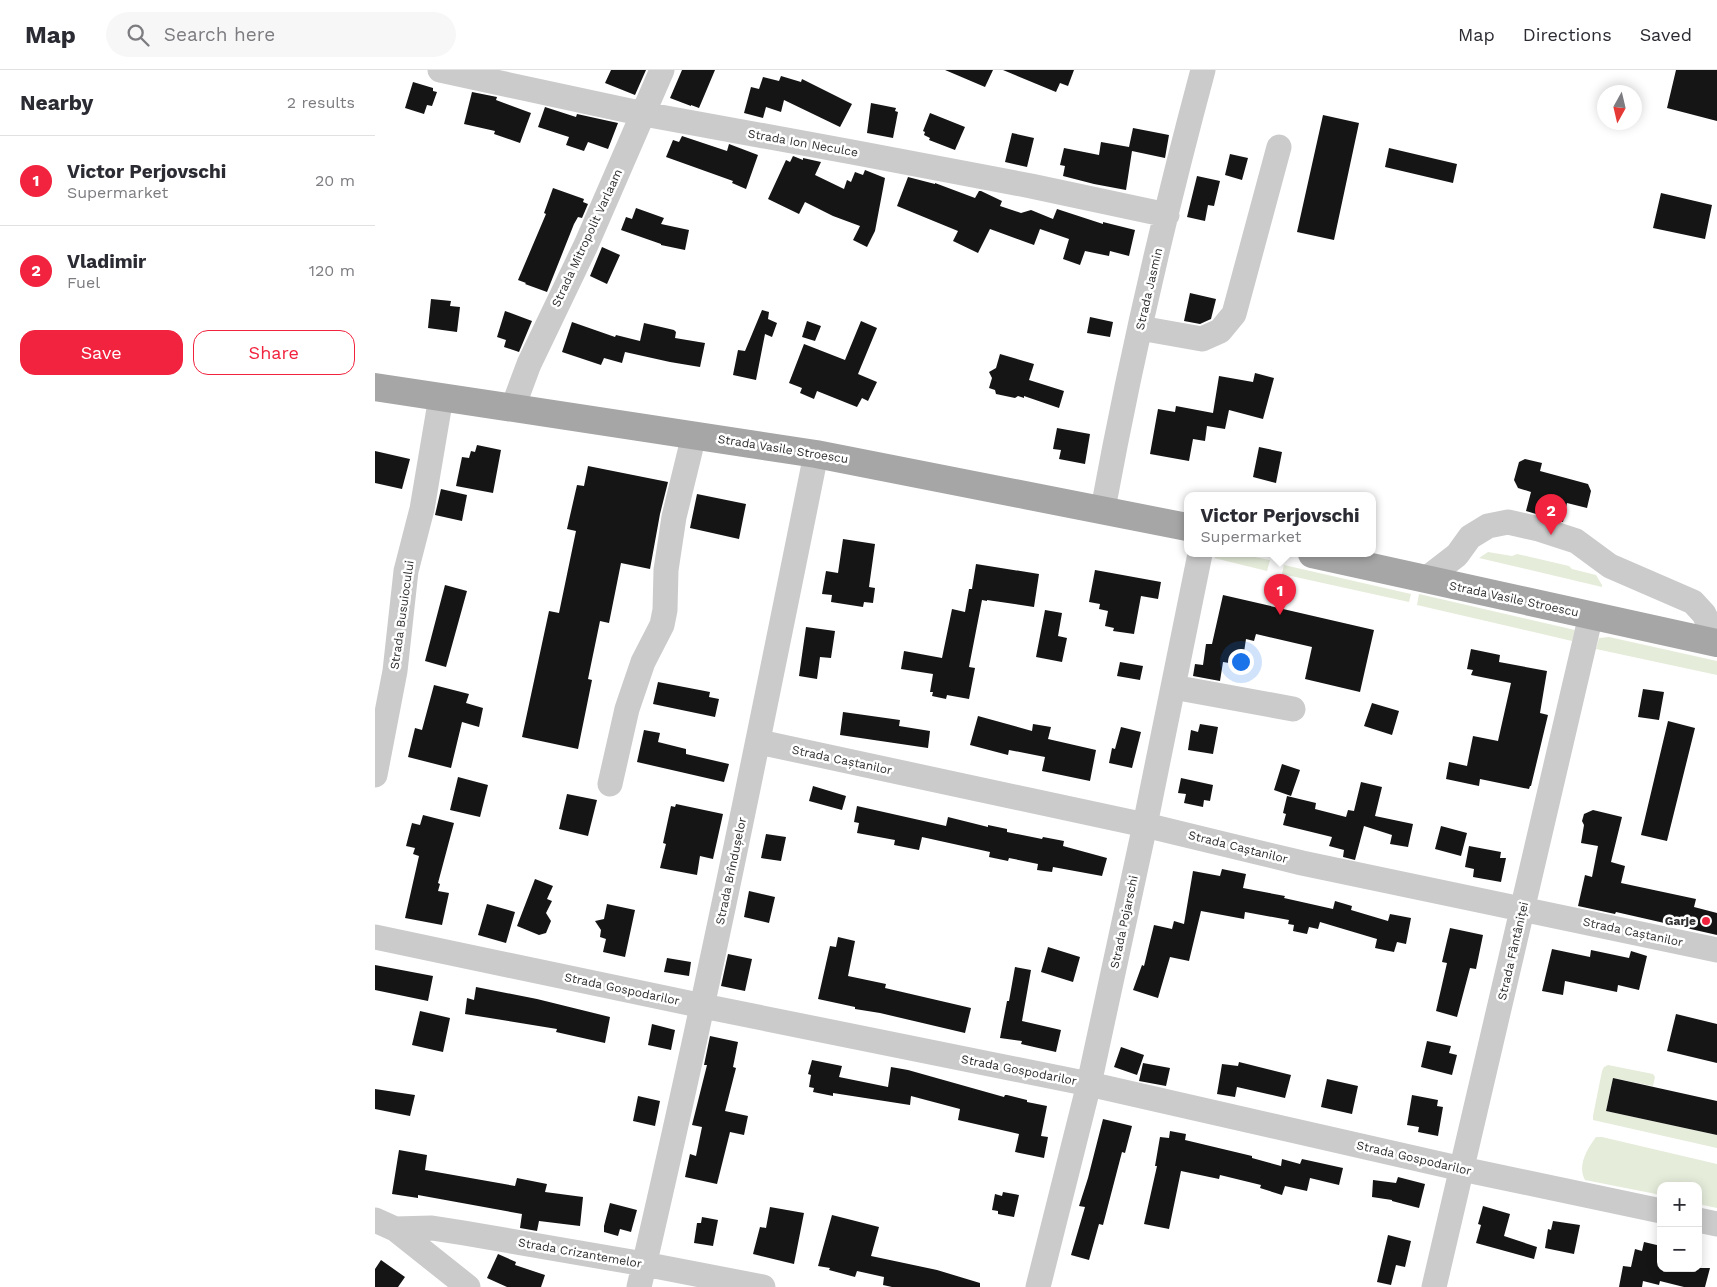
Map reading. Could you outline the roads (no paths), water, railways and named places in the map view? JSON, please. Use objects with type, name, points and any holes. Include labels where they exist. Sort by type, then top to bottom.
[{"type":"main road","name":"Strada Vasile Stroescu","points":[[375,387],[816,454],[1184,525]]},
{"type":"main road","name":"Strada Vasile Stroescu","points":[[1326,557],[1717,642]]},
{"type":"street","name":"Strada Ion Neculce","points":[[440,70],[644,114],[881,157],[1167,215]]},
{"type":"street","name":"Strada Mitropolit Varlaam","points":[[513,407],[529,364],[644,114],[662,70]]},
{"type":"street","name":"Strada Jasmin","points":[[1103,509],[1123,403],[1200,71]]},
{"type":"street","points":[[1140,328],[1202,339],[1220,331],[1234,314],[1279,147]]},
{"type":"street","name":"Strada Busuiocului","points":[[375,775],[385,669],[422,509],[441,397]]},
{"type":"street","points":[[610,784],[627,709],[643,662],[662,625],[665,610],[666,570],[674,517],[695,435]]},
{"type":"street","name":"Strada Brîndușelor","points":[[642,1275],[703,1006],[759,742],[816,454]]},
{"type":"street","points":[[1426,579],[1457,554],[1470,537],[1488,526],[1508,522],[1539,529],[1576,541],[1610,566],[1693,602],[1704,614],[1717,642]]},
{"type":"street","name":"Strada Pojarschi","points":[[1038,1287],[1089,1084],[1145,825],[1199,557]]},
{"type":"street","name":"Strada Fântâniței","points":[[1434,1287],[1591,615]]},
{"type":"street","points":[[1173,687],[1293,710]]},
{"type":"street","name":"Strada Caștanilor","points":[[759,742],[1145,825],[1301,863],[1717,950]]},
{"type":"street","name":"Strada Gospodarilor","points":[[375,937],[1089,1084],[1462,1169],[1657,1210]]},
{"type":"street","points":[[1702,1221],[1717,1224]]},
{"type":"street","points":[[385,1225],[468,1287]]},
{"type":"street","name":"Strada Crizantemelor","points":[[385,1225],[432,1228],[642,1275],[763,1287]]},
{"type":"place","name":"Vladimir","points":[[1551,535]]},
{"type":"place","name":"Victor Perjovschi","points":[[1280,615]]},
{"type":"place","name":"Garje","points":[[1706,921]]}]
